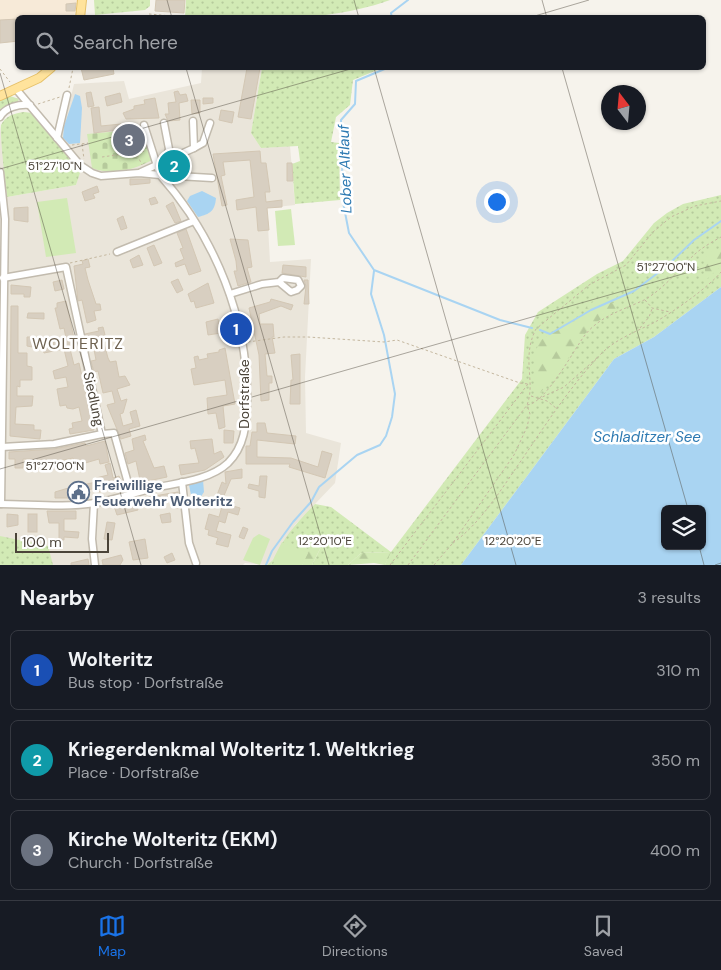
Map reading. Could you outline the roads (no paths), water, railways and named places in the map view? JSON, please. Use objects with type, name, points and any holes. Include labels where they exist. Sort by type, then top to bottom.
[{"type":"main road","points":[[80,15],[82,0]]},
{"type":"main road","points":[[0,96],[39,78],[49,70]]},
{"type":"street","points":[[16,89],[83,167],[101,176],[142,171],[194,148],[203,143],[210,123]]},
{"type":"street","points":[[57,138],[67,95]]},
{"type":"street","points":[[0,117],[2,112],[10,109],[30,106]]},
{"type":"street","points":[[192,120],[194,148]]},
{"type":"street","points":[[164,122],[169,149],[166,159]]},
{"type":"street","name":"Dorfstraße","points":[[1,504],[78,500],[94,503],[182,482],[220,469],[234,456],[242,442],[246,419],[246,361],[230,294],[212,250],[194,221],[160,175],[144,125]]},
{"type":"street","points":[[142,171],[160,175],[212,178]]},
{"type":"street","points":[[0,172],[6,219],[3,278],[1,504]]},
{"type":"street","points":[[117,252],[194,221]]},
{"type":"street","name":"Siedlung","points":[[3,278],[66,267],[102,434]]},
{"type":"street","points":[[230,294],[262,284],[279,282]]},
{"type":"street","name":"Siedlung","points":[[2,447],[54,444],[114,433],[131,494]]},
{"type":"street","points":[[182,482],[189,543],[196,563]]},
{"type":"street","points":[[94,503],[92,539],[96,565]]},
{"type":"water","points":[[75,94],[80,96],[82,108],[80,143],[69,144],[63,138],[64,126]]},
{"type":"water","points":[[202,191],[216,198],[211,211],[206,215],[198,217],[187,201],[190,196]]},
{"type":"water","name":"Schladitzer See","points":[[721,287],[721,565],[461,565],[614,359],[654,337]]},
{"type":"water","points":[[203,480],[204,492],[200,498],[192,500],[189,485]]},
{"type":"waterway","name":"Lober Altlauf","points":[[391,15],[391,13],[408,0]]},
{"type":"waterway","name":"Lober Altlauf","points":[[382,70],[356,81],[355,104],[341,120],[343,202],[349,233],[374,270],[500,320],[532,328]]},
{"type":"waterway","name":"Lober Altlauf","points":[[540,330],[550,334],[591,310],[634,291],[667,266],[694,240],[721,221]]},
{"type":"waterway","points":[[266,565],[272,551],[293,522],[311,502],[319,487],[357,455],[380,445],[386,436],[392,417],[395,394],[384,335],[371,294],[374,271]]},
{"type":"place","name":"Kirche Wolteritz (EKM)","points":[[129,140]]},
{"type":"place","name":"Kriegerdenkmal Wolteritz 1. Weltkrieg","points":[[174,166]]},
{"type":"place","name":"Wolteritz","points":[[236,329]]},
{"type":"place","name":"Freiwillige Feuerwehr Wolteritz","points":[[78,493]]},
{"type":"district","name":"WOLTERITZ","points":[[78,343]]}]
